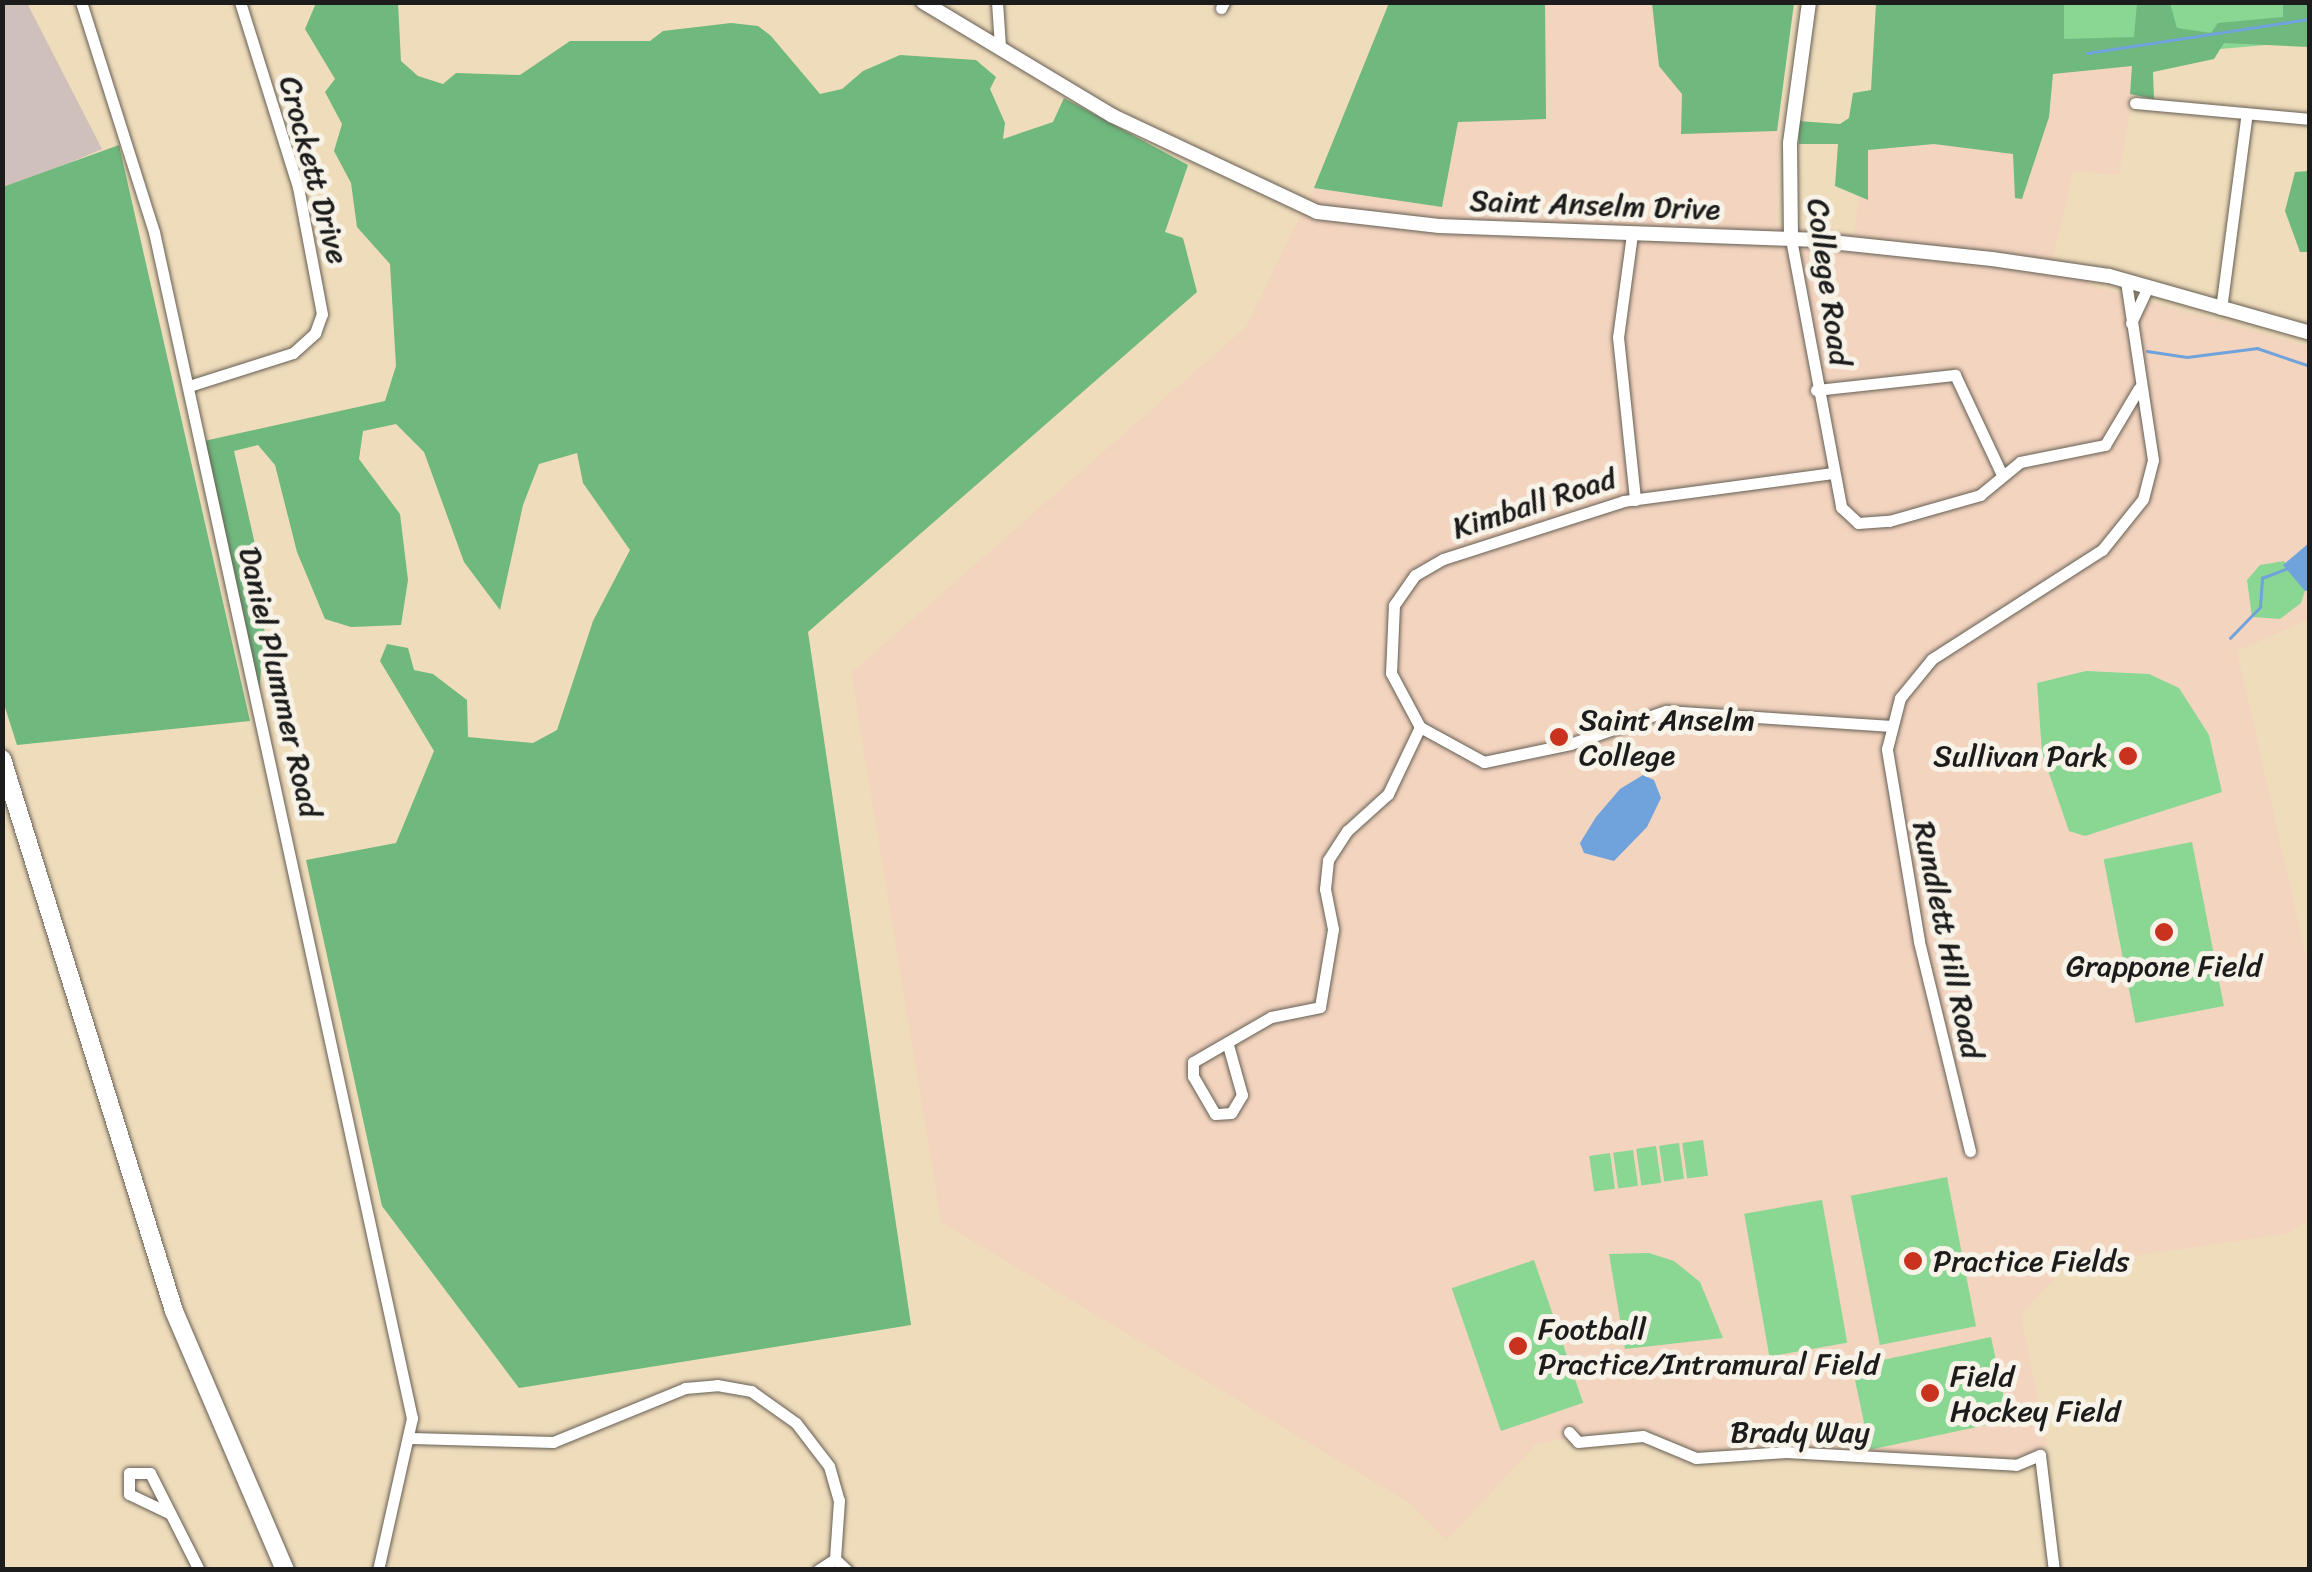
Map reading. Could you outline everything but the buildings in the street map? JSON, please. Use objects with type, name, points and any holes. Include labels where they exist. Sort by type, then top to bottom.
[{"type":"main road","points":[[2,759],[174,1311],[285,1570]]},
{"type":"street","name":"Daniel Plummer Road","points":[[81,2],[142,189],[189,386],[404,1380],[411,1438]]},
{"type":"street","name":"Crockett Drive","points":[[189,386],[300,350],[322,314],[298,187],[240,2]]},
{"type":"street","name":"Saint Anselm Drive","points":[[923,2],[1113,116],[1317,212],[1378,222],[1791,239],[2126,281],[2310,332]]},
{"type":"street","points":[[997,2],[1000,46]]},
{"type":"street","name":"College Road","points":[[1809,2],[1790,144],[1791,239],[1816,390],[1845,514],[1866,525],[1980,495],[2020,462],[2108,443],[2138,388]]},
{"type":"street","points":[[2136,103],[2246,118],[2310,119]]},
{"type":"street","points":[[2221,309],[2246,118]]},
{"type":"street","name":"Kimball Road","points":[[1420,727],[1394,683],[1388,646],[1394,605],[1415,576],[1443,559],[1635,500],[1618,336],[1632,234]]},
{"type":"street","name":"Rundlett Hill Road","points":[[1970,1151],[1919,941],[1887,750],[1908,685],[1942,650],[2080,566],[2128,522],[2152,465],[2138,388],[2126,281]]},
{"type":"street","points":[[2131,323],[2148,287]]},
{"type":"street","name":"College Road","points":[[1816,390],[1955,375],[2002,475]]},
{"type":"street","points":[[1635,500],[1833,472]]},
{"type":"street","points":[[1228,1045],[1242,1095],[1231,1112],[1215,1114],[1192,1065],[1199,1055],[1228,1045],[1271,1017],[1320,1007],[1333,929],[1328,860],[1341,837],[1388,794],[1420,727],[1458,753],[1498,763],[1666,711],[1892,726]]},
{"type":"street","points":[[378,1570],[411,1438],[554,1442],[685,1388],[751,1391],[796,1422],[829,1466],[840,1500],[834,1559],[818,1570]]},
{"type":"street","name":"Brady Way","points":[[1569,1432],[1578,1442],[1643,1436],[1696,1458],[1786,1452],[2016,1465],[2040,1455],[2054,1570]]},
{"type":"street","points":[[169,1512],[199,1570]]},
{"type":"street","points":[[834,1559],[847,1570]]},
{"type":"shaded area","points":[[2,3],[27,3],[102,149],[4,191]]},
{"type":"shaded area","name":"Saint Anselm College","points":[[1389,3],[1784,3],[1776,225],[1854,234],[1871,95],[2140,51],[2119,175],[2073,171],[2053,258],[2093,286],[2309,347],[2309,619],[2237,651],[2309,970],[2309,1221],[2285,1234],[2065,1266],[2021,1315],[2047,1446],[2016,1458],[1752,1447],[1705,1453],[1671,1446],[1653,1431],[1622,1429],[1536,1444],[1447,1540],[1411,1504],[941,1222],[851,673],[1246,327],[1314,188]]},
{"type":"green space","points":[[316,3],[398,3],[401,61],[418,76],[443,84],[456,73],[520,75],[570,41],[650,41],[663,31],[731,23],[758,26],[771,36],[820,94],[842,89],[863,71],[900,55],[976,60],[996,77],[990,89],[1005,123],[1003,139],[1053,122],[1064,98],[1188,165],[1165,232],[1183,238],[1197,292],[808,632],[911,1325],[519,1388],[382,1206],[306,860],[396,843],[434,751],[380,661],[387,644],[408,648],[414,670],[433,674],[467,700],[468,737],[533,743],[557,730],[593,621],[630,550],[583,483],[577,453],[539,464],[523,505],[500,610],[464,562],[424,452],[396,424],[363,431],[359,459],[400,514],[408,580],[401,625],[351,627],[325,619],[297,552],[275,465],[258,445],[234,451],[267,598],[258,706],[204,441],[385,401],[396,366],[390,264],[357,227],[351,183],[334,151],[342,124],[325,92],[335,79],[305,29]]},
{"type":"green space","points":[[1389,3],[1545,3],[1546,119],[1458,122],[1442,207],[1314,188]]},
{"type":"green space","points":[[1652,3],[1794,3],[1777,131],[1681,134],[1682,94],[1659,66]]},
{"type":"green space","points":[[1876,3],[2064,3],[2064,39],[2134,37],[2137,3],[2170,3],[2177,28],[2211,33],[2218,23],[2283,17],[2283,3],[2309,3],[2309,47],[2224,43],[2214,59],[2153,72],[2154,99],[2130,94],[2132,66],[2053,74],[2049,117],[2022,199],[2015,198],[2013,154],[1934,144],[1868,150],[1868,200],[1835,186],[1838,144],[1799,144],[1798,121],[1840,124],[1849,118],[1853,93],[1871,90]]},
{"type":"green space","points":[[2056,3],[2294,3],[2288,43],[2052,64]]},
{"type":"green space","points":[[119,145],[250,721],[17,745],[2,698],[3,187]]},
{"type":"green space","points":[[2309,171],[2309,252],[2300,252],[2285,211],[2295,172]]},
{"type":"green space","points":[[2284,561],[2305,591],[2301,603],[2280,619],[2252,617],[2247,580],[2260,565]]},
{"type":"green space","name":"Sullivan Park","points":[[2086,671],[2149,674],[2179,688],[2209,735],[2222,792],[2085,836],[2069,831],[2042,753],[2037,683]]},
{"type":"green space","name":"Grappone Field","points":[[2192,842],[2224,1006],[2136,1023],[2104,859]]},
{"type":"green space","points":[[1703,1140],[1708,1176],[1687,1179],[1682,1143]]},
{"type":"green space","points":[[1679,1143],[1684,1179],[1664,1181],[1659,1146]]},
{"type":"green space","points":[[1656,1146],[1661,1183],[1641,1185],[1636,1149]]},
{"type":"green space","points":[[1633,1150],[1638,1186],[1618,1188],[1613,1153]]},
{"type":"green space","points":[[1610,1153],[1615,1189],[1594,1192],[1589,1156]]},
{"type":"green space","name":"Practice Fields","points":[[1947,1177],[1976,1326],[1880,1345],[1851,1196]]},
{"type":"green space","points":[[1822,1200],[1847,1343],[1769,1357],[1744,1214]]},
{"type":"green space","points":[[1649,1253],[1674,1261],[1700,1282],[1723,1338],[1625,1349],[1609,1254]]},
{"type":"green space","name":"Football Practice/Intramural Field","points":[[1534,1260],[1583,1403],[1501,1431],[1452,1288]]},
{"type":"green space","name":"Field Hockey Field","points":[[1991,1337],[2009,1420],[1870,1450],[1852,1367]]},
{"type":"water","points":[[2309,543],[2309,590],[2305,591],[2283,565]]},
{"type":"water","points":[[1643,775],[1654,780],[1661,798],[1647,827],[1614,861],[1584,853],[1580,843],[1596,817],[1620,789]]},
{"type":"waterway","points":[[2087,53],[2310,19]]},
{"type":"waterway","points":[[2147,351],[2187,357],[2257,348],[2310,366]]},
{"type":"waterway","points":[[2230,638],[2260,607],[2262,578],[2285,569]]},
{"type":"place","name":"Saint Anselm College","points":[[1559,737]]},
{"type":"place","name":"Sullivan Park","points":[[2128,756]]},
{"type":"place","name":"Grappone Field","points":[[2164,932]]},
{"type":"place","name":"Practice Fields","points":[[1913,1261]]},
{"type":"place","name":"Football Practice/Intramural Field","points":[[1518,1346]]},
{"type":"place","name":"Field Hockey Field","points":[[1930,1393]]}]
